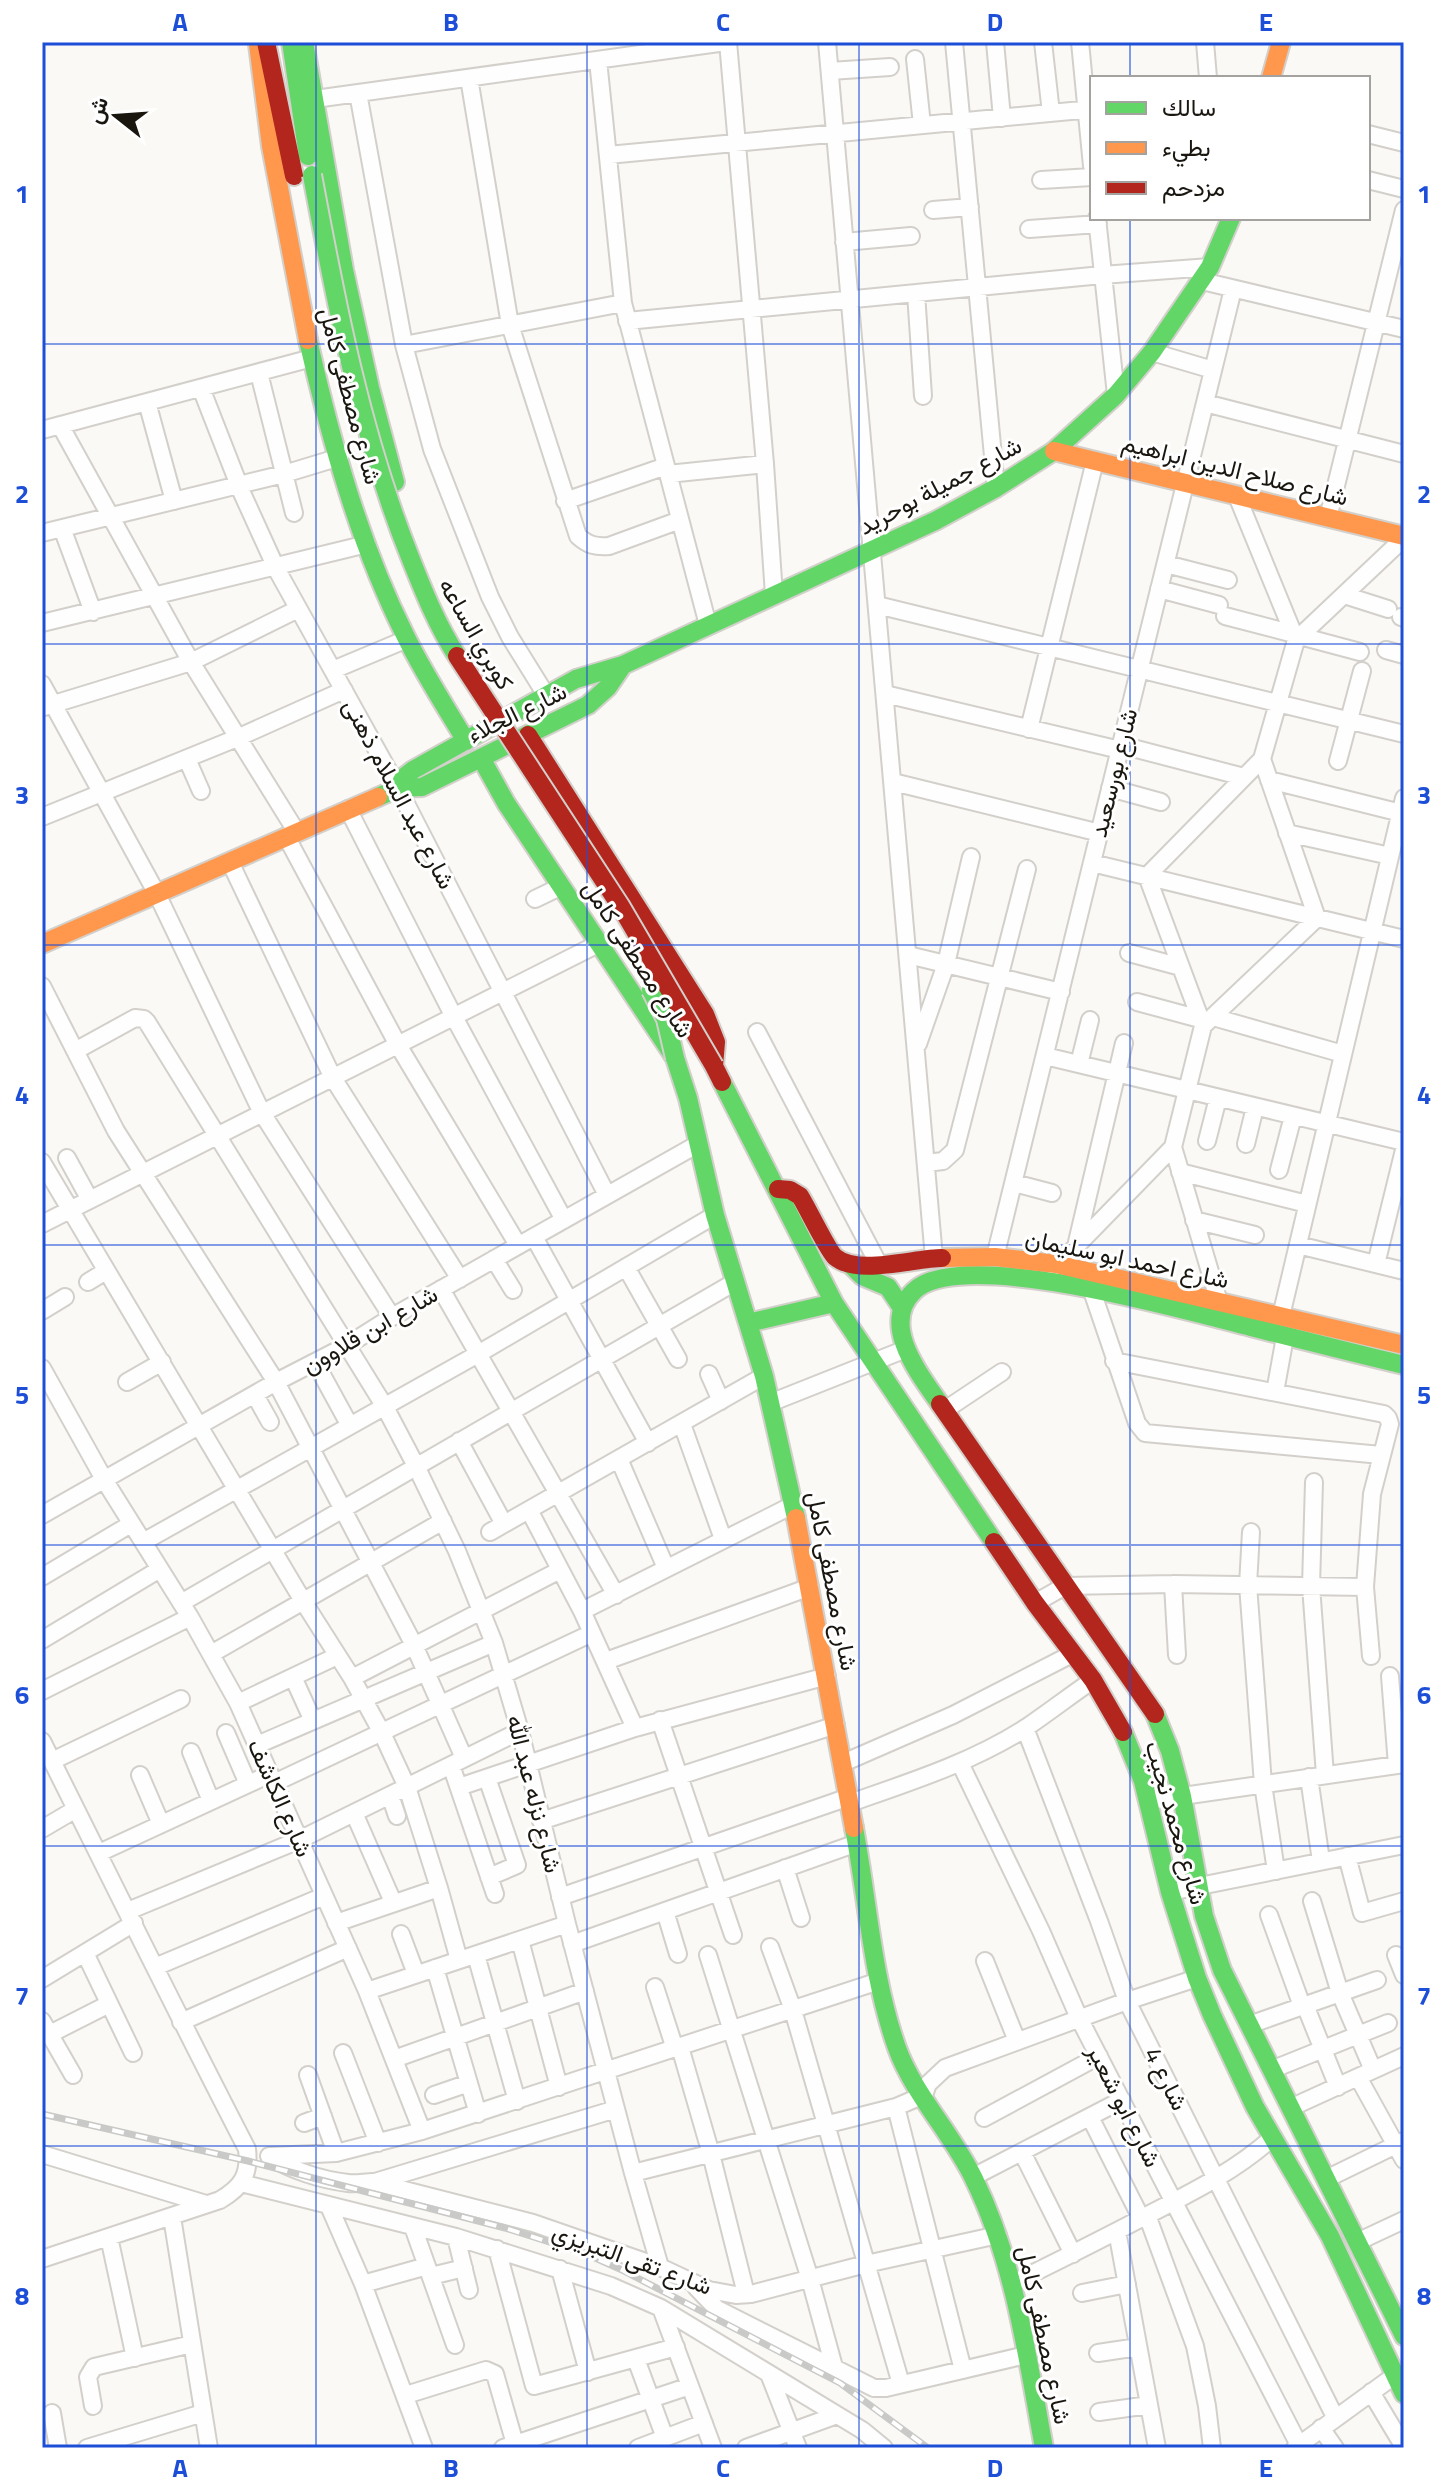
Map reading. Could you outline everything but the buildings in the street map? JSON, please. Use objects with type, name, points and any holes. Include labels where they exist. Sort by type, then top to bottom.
[{"type":"main road","name":"شارع مصطفى كامل","points":[[258,42],[260,87],[291,260],[312,358],[340,457],[385,592],[407,639],[466,741]]},
{"type":"main road","points":[[266,42],[303,176]]},
{"type":"main road","points":[[291,42],[303,176]]},
{"type":"main road","name":"شارع مصطفى كامل","points":[[304,42],[344,270],[396,486],[427,575],[455,635],[510,716]]},
{"type":"main road","points":[[1272,76],[1281,42]]},
{"type":"main road","name":"كوبري الساعه","points":[[303,176],[318,300],[341,396],[368,489],[411,607],[440,661],[549,825],[650,988],[666,1019],[675,1058]]},
{"type":"main road","name":"كوبري الساعه","points":[[303,176],[370,439],[399,531],[430,608],[457,656],[621,907],[714,1066]]},
{"type":"main road","name":"شارع جميلة بوحريد","points":[[623,665],[935,521],[996,488],[1054,451],[1116,395],[1152,352],[1206,274],[1230,220]]},
{"type":"main road","name":"شارع صلاح الدين ابراهيم","points":[[1054,451],[1404,537]]},
{"type":"main road","points":[[385,592],[402,602],[413,600],[421,595],[427,575]]},
{"type":"main road","name":"شارع الجلاء","points":[[398,788],[408,773],[546,695],[576,679],[623,665]]},
{"type":"main road","name":"شارع الجلاء","points":[[42,944],[398,788],[422,787],[588,705],[615,681],[623,665]]},
{"type":"main road","name":"شارع مصطفى كامل","points":[[528,735],[705,1014],[716,1042],[714,1066],[834,1303]]},
{"type":"main road","name":"شارع مصطفى كامل","points":[[481,758],[506,803],[675,1058],[688,1098],[715,1215],[764,1376],[793,1505],[843,1763],[879,1981],[898,2052],[973,2177],[998,2235],[1013,2283],[1044,2448]]},
{"type":"main road","points":[[778,1189],[790,1190],[800,1196],[835,1257],[849,1263],[862,1276],[888,1287],[902,1308]]},
{"type":"main road","name":"شارع احمد ابو سليمان","points":[[849,1263],[864,1266],[934,1258],[995,1257],[1056,1264],[1404,1345]]},
{"type":"main road","name":"شارع احمد ابو سليمان","points":[[902,1308],[917,1287],[949,1277],[1008,1277],[1092,1291],[1404,1365]]},
{"type":"main road","points":[[748,1323],[834,1303]]},
{"type":"main road","name":"شارع محمد نجيب","points":[[834,1303],[1035,1603],[1074,1653],[1113,1712],[1130,1746],[1148,1801],[1170,1892],[1212,2015],[1249,2097],[1330,2236],[1404,2394]]},
{"type":"main road","name":"شارع محمد نجيب","points":[[902,1308],[900,1323],[914,1366],[1152,1708],[1170,1751],[1182,1796],[1204,1916],[1222,1970],[1404,2337]]},
{"type":"main road","points":[[1212,2015],[1237,2002]]},
{"type":"street","points":[[315,99],[727,42],[774,595]]},
{"type":"street","points":[[827,42],[934,1258]]},
{"type":"street","points":[[954,42],[996,488]]},
{"type":"street","points":[[995,42],[1002,118]]},
{"type":"street","points":[[1043,42],[1051,113]]},
{"type":"street","points":[[608,155],[1089,110],[1080,42]]},
{"type":"street","points":[[1205,42],[1208,76]]},
{"type":"street","points":[[915,59],[922,125]]},
{"type":"street","points":[[598,60],[623,303],[708,625]]},
{"type":"street","points":[[830,71],[890,67]]},
{"type":"street","points":[[469,78],[510,325],[578,536],[597,547],[609,546],[680,520]]},
{"type":"street","points":[[358,93],[404,345],[432,449],[469,548],[510,637],[546,695]]},
{"type":"street","points":[[1370,134],[1404,143]]},
{"type":"street","points":[[1041,180],[1090,177]]},
{"type":"street","points":[[1370,180],[1404,189]]},
{"type":"street","points":[[933,210],[970,207]]},
{"type":"street","points":[[1328,518],[1404,210]]},
{"type":"street","points":[[1029,229],[1097,221],[1116,395]]},
{"type":"street","points":[[844,242],[911,236]]},
{"type":"street","points":[[627,321],[1102,275],[1206,274],[1233,289],[1404,329]]},
{"type":"street","name":"شارع بورسعيد","points":[[995,1257],[1233,289]]},
{"type":"street","points":[[916,293],[923,396]]},
{"type":"street","points":[[404,345],[623,303]]},
{"type":"street","points":[[1152,352],[1213,370]]},
{"type":"street","points":[[42,430],[312,358]]},
{"type":"street","points":[[259,373],[294,513]]},
{"type":"street","name":"شارع عبد السلام ذهنى","points":[[201,388],[275,567],[398,788],[607,1195]]},
{"type":"street","points":[[147,402],[174,501]]},
{"type":"street","points":[[1205,403],[1404,454]]},
{"type":"street","points":[[60,425],[191,662],[291,834],[398,1045],[518,1245]]},
{"type":"street","points":[[43,531],[284,474],[340,457]]},
{"type":"street","points":[[1029,729],[1095,461]]},
{"type":"street","points":[[565,501],[667,470],[765,464]]},
{"type":"street","points":[[1237,496],[1297,637]]},
{"type":"street","points":[[62,528],[93,612]]},
{"type":"street","points":[[1147,876],[1262,759],[1297,637],[1404,537]]},
{"type":"street","points":[[42,623],[367,544]]},
{"type":"street","points":[[1166,564],[1228,580]]},
{"type":"street","points":[[1159,589],[1297,637],[1360,652]]},
{"type":"street","points":[[1344,595],[1398,614]]},
{"type":"street","points":[[877,605],[1404,734]]},
{"type":"street","points":[[47,706],[191,662],[298,609]]},
{"type":"street","points":[[333,670],[407,639]]},
{"type":"street","points":[[1386,650],[1404,655]]},
{"type":"street","points":[[1338,761],[1362,671]]},
{"type":"street","points":[[42,684],[47,706],[102,794],[157,894],[262,1113],[392,1317]]},
{"type":"street","points":[[42,817],[237,738],[344,690]]},
{"type":"street","points":[[885,694],[1244,777]]},
{"type":"street","points":[[187,759],[201,791]]},
{"type":"street","points":[[1262,759],[1317,918]]},
{"type":"street","points":[[1269,780],[1402,806],[1281,1316]]},
{"type":"street","points":[[893,782],[1100,833]]},
{"type":"street","points":[[1110,788],[1161,802]]},
{"type":"street","points":[[348,809],[454,1017],[564,1220]]},
{"type":"street","points":[[1287,833],[1390,856]]},
{"type":"street","points":[[916,1049],[946,964],[971,857]]},
{"type":"street","points":[[230,862],[333,1078],[460,1279]]},
{"type":"street","points":[[1092,863],[1404,939]]},
{"type":"street","points":[[926,1163],[943,1161],[955,1150],[1027,869]]},
{"type":"street","points":[[1147,876],[1181,967],[1205,1020]]},
{"type":"street","points":[[535,899],[562,886]]},
{"type":"street","points":[[1219,1302],[1173,1147],[1187,1090],[1205,1020],[1317,918]]},
{"type":"street","points":[[42,1224],[598,944]]},
{"type":"street","points":[[1129,953],[1181,967]]},
{"type":"street","points":[[908,955],[1061,992]]},
{"type":"street","points":[[42,986],[100,1102],[142,1174],[276,1382],[414,1645],[441,1705],[458,1761],[459,1787],[495,1894]]},
{"type":"street","points":[[1137,1002],[1343,1054]]},
{"type":"street","name":"شارع نزله عبد الله","points":[[75,1051],[135,1018],[144,1019],[385,1407],[443,1521],[494,1643],[520,1731],[572,1944],[660,2267]]},
{"type":"street","points":[[1079,1064],[1090,1020]]},
{"type":"street","points":[[757,1032],[879,1265]]},
{"type":"street","points":[[1077,1243],[1124,1043]]},
{"type":"street","points":[[1045,1056],[1404,1142]]},
{"type":"street","points":[[1207,1141],[1218,1098]]},
{"type":"street","points":[[1246,1144],[1255,1107]]},
{"type":"street","points":[[1279,1170],[1293,1116]]},
{"type":"street","name":"شارع ابن قلاوون","points":[[42,1515],[276,1382],[346,1346],[698,1144]]},
{"type":"street","points":[[1047,1282],[1056,1264],[1173,1147]]},
{"type":"street","points":[[1376,1264],[1404,1150]]},
{"type":"street","points":[[67,1158],[90,1200]]},
{"type":"street","points":[[42,1162],[303,1601],[365,1699],[407,1787],[459,1960]]},
{"type":"street","points":[[1180,1172],[1307,1204]]},
{"type":"street","points":[[1014,1183],[1052,1193]]},
{"type":"street","points":[[143,1542],[478,1354],[715,1215]]},
{"type":"street","points":[[1194,1220],[1255,1235]]},
{"type":"street","points":[[534,1237],[648,1443]]},
{"type":"street","points":[[1298,1245],[1404,1271]]},
{"type":"street","points":[[494,1259],[513,1290]]},
{"type":"street","points":[[626,1267],[678,1359]]},
{"type":"street","points":[[88,1282],[106,1271]]},
{"type":"street","points":[[42,1691],[186,1610],[273,1549],[735,1282]]},
{"type":"street","points":[[441,1289],[616,1595]]},
{"type":"street","points":[[1092,1291],[1138,1427],[1145,1433],[1381,1455]]},
{"type":"street","points":[[42,1311],[65,1297]]},
{"type":"street","points":[[1275,1392],[1285,1337]]},
{"type":"street","points":[[770,1403],[906,1349]]},
{"type":"street","points":[[1114,1361],[1384,1414],[1388,1418],[1390,1424],[1372,1494],[1365,1587],[1371,1656]]},
{"type":"street","points":[[127,1382],[162,1362]]},
{"type":"street","points":[[315,1362],[350,1426]]},
{"type":"street","name":"شارع الكاشف","points":[[42,1368],[105,1481],[186,1610],[238,1703],[367,1991],[422,2131]]},
{"type":"street","points":[[945,1410],[1002,1372]]},
{"type":"street","points":[[709,1374],[721,1401]]},
{"type":"street","points":[[459,1441],[497,1528],[764,1376]]},
{"type":"street","points":[[255,1395],[270,1422]]},
{"type":"street","points":[[682,1424],[723,1539]]},
{"type":"street","points":[[619,1459],[666,1568]]},
{"type":"street","points":[[1314,1482],[1311,1586],[1321,1861]]},
{"type":"street","points":[[582,1611],[793,1505]]},
{"type":"street","points":[[529,1510],[582,1611],[635,1728]]},
{"type":"street","points":[[211,1654],[443,1521]]},
{"type":"street","points":[[42,1577],[131,1524]]},
{"type":"street","points":[[1251,1532],[1248,1585],[1263,1784],[1276,1871]]},
{"type":"street","points":[[42,1640],[160,1569]]},
{"type":"street","points":[[352,1678],[560,1570]]},
{"type":"street","points":[[1173,1584],[1177,1655]]},
{"type":"street","points":[[1035,1603],[1065,1586],[1365,1587]]},
{"type":"street","points":[[606,1661],[810,1587]]},
{"type":"street","points":[[99,1853],[248,1784],[272,1778],[382,1733],[592,1633]]},
{"type":"street","points":[[257,1745],[494,1643]]},
{"type":"street","points":[[843,1763],[953,1715],[1074,1653]]},
{"type":"street","points":[[238,1703],[337,1656]]},
{"type":"street","points":[[459,1787],[660,1720],[827,1676]]},
{"type":"street","points":[[1148,1801],[1401,1764],[1390,1676]]},
{"type":"street","points":[[293,1677],[313,1721]]},
{"type":"street","points":[[560,1897],[703,1847],[921,1779],[960,1763],[1025,1728],[1093,1680]]},
{"type":"street","points":[[52,1761],[181,1699]]},
{"type":"street","points":[[660,1720],[733,1935]]},
{"type":"street","points":[[541,1821],[836,1725]]},
{"type":"street","name":"شارع 4","points":[[1025,1728],[1127,2001],[1216,2178],[1328,2422],[1335,2448]]},
{"type":"street","points":[[42,1979],[85,1953],[131,1917],[299,1840],[520,1731]]},
{"type":"street","points":[[226,1733],[248,1784]]},
{"type":"street","points":[[42,1741],[247,2149],[249,2167],[241,2183],[220,2200],[42,2259]]},
{"type":"street","points":[[191,1752],[211,1801]]},
{"type":"street","name":"شارع ابو شعير","points":[[960,1763],[1079,2018],[1297,2447]]},
{"type":"street","points":[[140,1775],[161,1824]]},
{"type":"street","points":[[487,1778],[516,1867],[489,1877]]},
{"type":"street","points":[[390,1795],[397,1816]]},
{"type":"street","points":[[42,1829],[76,1809]]},
{"type":"street","points":[[354,1813],[393,1902]]},
{"type":"street","points":[[572,1944],[857,1843]]},
{"type":"street","points":[[1170,1892],[1404,1845]]},
{"type":"street","points":[[1347,1856],[1363,1914],[1404,1901]]},
{"type":"street","points":[[785,1868],[801,1918]]},
{"type":"street","points":[[336,1923],[439,1888]]},
{"type":"street","points":[[155,1967],[324,1896]]},
{"type":"street","points":[[1312,1901],[1340,1993],[1358,2035],[1366,2074],[1401,2149],[1326,2179]]},
{"type":"street","points":[[665,1911],[678,1954]]},
{"type":"street","points":[[1269,1915],[1338,2087]]},
{"type":"street","points":[[367,1991],[567,1924]]},
{"type":"street","points":[[401,1934],[416,1974]]},
{"type":"street","points":[[520,1940],[559,2087]]},
{"type":"street","points":[[770,1947],[793,2010],[901,2384]]},
{"type":"street","points":[[181,2022],[348,1948]]},
{"type":"street","points":[[85,1953],[133,2053]]},
{"type":"street","points":[[476,1955],[517,2101]]},
{"type":"street","points":[[708,1955],[810,2279],[834,2367]]},
{"type":"street","points":[[1396,1955],[1404,1975]]},
{"type":"street","points":[[985,1961],[1017,2041]]},
{"type":"street","points":[[435,1968],[478,2114]]},
{"type":"street","points":[[633,2173],[896,2107],[924,2095],[928,2084],[945,2068],[1197,1978]]},
{"type":"street","points":[[1249,2025],[1377,1980]]},
{"type":"street","points":[[269,2156],[336,2153],[422,2131],[879,1981]]},
{"type":"street","points":[[655,1987],[678,2048],[711,2154],[746,2294]]},
{"type":"street","points":[[394,2059],[585,1991]]},
{"type":"street","points":[[73,2075],[46,2028],[109,2004]]},
{"type":"street","points":[[1271,2070],[1388,2023]]},
{"type":"street","points":[[343,2053],[378,2143]]},
{"type":"street","points":[[984,2118],[1099,2056]]},
{"type":"street","points":[[1290,2108],[1404,2056]]},
{"type":"street","points":[[308,2075],[336,2153]]},
{"type":"street","points":[[434,2095],[469,2083]]},
{"type":"street","points":[[973,2177],[1122,2100]]},
{"type":"street","points":[[896,2107],[963,2370]]},
{"type":"street","points":[[373,2182],[616,2109]]},
{"type":"street","points":[[304,2123],[323,2116]]},
{"type":"street","points":[[1090,2117],[1144,2217],[1195,2346],[1212,2448]]},
{"type":"street","points":[[1013,2283],[1216,2178],[1249,2159],[1272,2138]]},
{"type":"street","name":"شارع تقى التبريزي","points":[[247,2149],[337,2181],[354,2184],[373,2182],[533,2223],[728,2294],[746,2294],[998,2235]]},
{"type":"street","points":[[1022,2152],[1073,2254]]},
{"type":"street","points":[[42,2154],[206,2204]]},
{"type":"street","name":"شارع تقى التبريزي","points":[[241,2183],[456,2237],[611,2286],[661,2308],[862,2430],[884,2448]]},
{"type":"street","points":[[329,2206],[363,2284],[424,2448]]},
{"type":"street","points":[[172,2217],[209,2448]]},
{"type":"street","points":[[1357,2242],[1404,2220]]},
{"type":"street","points":[[413,2227],[455,2345]]},
{"type":"street","points":[[1117,2231],[1157,2448]]},
{"type":"street","points":[[109,2237],[135,2358]]},
{"type":"street","points":[[456,2237],[469,2290]]},
{"type":"street","points":[[497,2249],[532,2383],[539,2386],[676,2347]]},
{"type":"street","points":[[363,2284],[429,2271],[464,2268]]},
{"type":"street","points":[[560,2269],[588,2372]]},
{"type":"street","points":[[694,2284],[717,2309],[874,2388],[886,2388],[1026,2355]]},
{"type":"street","points":[[1082,2293],[1127,2284]]},
{"type":"street","points":[[661,2308],[713,2448]]},
{"type":"street","points":[[1382,2351],[1404,2337]]},
{"type":"street","points":[[93,2406],[88,2377],[91,2370],[192,2344]]},
{"type":"street","points":[[1098,2353],[1138,2347]]},
{"type":"street","points":[[636,2359],[665,2438]]},
{"type":"street","points":[[406,2395],[491,2370],[495,2374],[509,2446],[690,2386]]},
{"type":"street","points":[[769,2374],[798,2448]]},
{"type":"street","points":[[1297,2447],[1394,2376]]},
{"type":"street","points":[[1371,2392],[1404,2447]]},
{"type":"street","points":[[1099,2412],[1149,2405]]},
{"type":"street","points":[[52,2413],[58,2448]]},
{"type":"street","points":[[87,2448],[203,2413]]},
{"type":"street","points":[[746,2448],[837,2415]]},
{"type":"street","points":[[638,2448],[704,2423]]},
{"type":"street","points":[[861,2448],[862,2430]]},
{"type":"railway","points":[[42,2114],[248,2161],[505,2228],[584,2253],[840,2383],[928,2448]]},
{"type":"traffic: fast","points":[[291,42],[308,156]]},
{"type":"traffic: fast","points":[[304,42],[344,270],[395,482]]},
{"type":"traffic: fast","points":[[312,175],[352,369],[377,464],[420,582],[457,656]]},
{"type":"traffic: fast","points":[[398,788],[404,777],[413,770],[576,679],[623,665],[935,521],[996,488],[1054,451],[1116,395],[1152,352],[1210,267],[1230,220]]},
{"type":"traffic: fast","points":[[308,340],[326,416],[374,564],[412,649],[466,741]]},
{"type":"traffic: fast","points":[[378,797],[398,788],[422,787],[588,705],[608,687],[623,665]]},
{"type":"traffic: fast","points":[[481,758],[506,803],[675,1058],[688,1098],[715,1215],[764,1376],[796,1518]]},
{"type":"traffic: fast","points":[[651,990],[666,1019],[675,1058]]},
{"type":"traffic: fast","points":[[722,1082],[834,1303],[994,1542]]},
{"type":"traffic: fast","points":[[851,1265],[862,1276],[888,1287],[902,1308]]},
{"type":"traffic: fast","points":[[940,1404],[906,1349],[900,1318],[904,1304],[914,1291],[939,1279],[977,1275],[1025,1278],[1130,1297],[1404,1365]]},
{"type":"traffic: fast","points":[[748,1323],[834,1303]]},
{"type":"traffic: fast","points":[[1155,1714],[1170,1751],[1182,1796],[1204,1916],[1222,1970],[1404,2336]]},
{"type":"traffic: fast","points":[[1123,1732],[1143,1781],[1170,1892],[1212,2015],[1255,2107],[1330,2236],[1404,2394]]},
{"type":"traffic: fast","points":[[854,1828],[876,1967],[897,2048],[923,2098],[974,2179],[988,2211],[1018,2310],[1044,2448]]},
{"type":"traffic: slow","points":[[1272,76],[1281,42]]},
{"type":"traffic: slow","points":[[258,44],[271,146],[308,340]]},
{"type":"traffic: slow","points":[[1054,451],[1404,536]]},
{"type":"traffic: slow","points":[[42,944],[378,797]]},
{"type":"traffic: slow","points":[[942,1258],[995,1257],[1056,1264],[1404,1345]]},
{"type":"traffic: slow","points":[[796,1518],[854,1828]]},
{"type":"traffic: jam","points":[[266,42],[294,176]]},
{"type":"traffic: jam","points":[[457,656],[621,907],[714,1066]]},
{"type":"traffic: jam","points":[[528,735],[705,1014],[716,1042],[714,1066],[722,1082]]},
{"type":"traffic: jam","points":[[778,1189],[790,1190],[800,1196],[832,1253],[845,1262],[871,1266],[942,1258]]},
{"type":"traffic: jam","points":[[940,1404],[1155,1714]]},
{"type":"traffic: jam","points":[[994,1542],[1093,1680],[1123,1732]]}]
